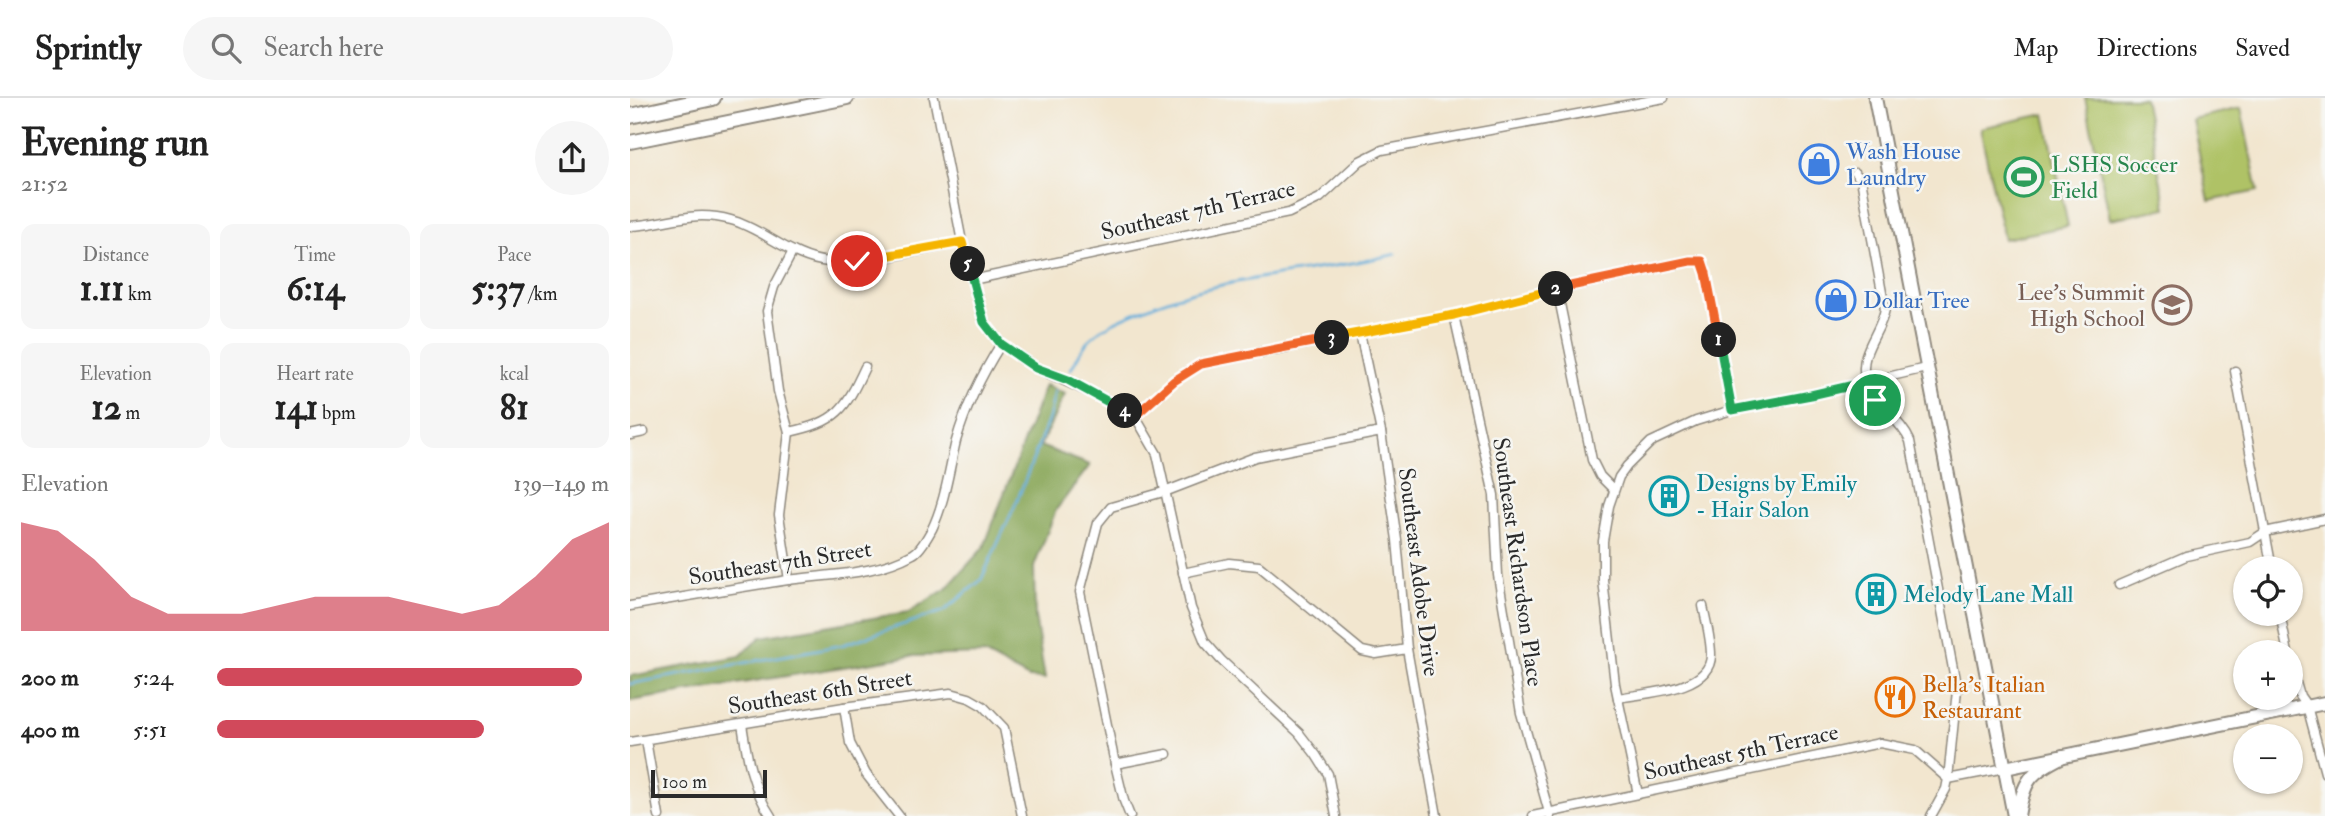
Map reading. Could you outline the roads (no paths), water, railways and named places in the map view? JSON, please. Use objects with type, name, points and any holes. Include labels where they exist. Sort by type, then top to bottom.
[{"type":"highway","points":[[630,116],[713,98]]},
{"type":"main road","points":[[630,142],[847,98]]},
{"type":"main road","points":[[1875,98],[2016,816]]},
{"type":"main road","points":[[2005,768],[2325,703]]},
{"type":"main road","points":[[2016,816],[2028,780],[2041,767],[2063,756]]},
{"type":"street","points":[[934,98],[962,242],[984,322],[1001,344],[1036,368],[1068,380],[1135,416],[1157,454],[1191,608],[1205,642],[1299,733],[1316,755],[1328,774],[1336,816]]},
{"type":"street","name":"Southeast 7th Terrace","points":[[972,280],[1289,213],[1320,198],[1360,161],[1382,150],[1664,98]]},
{"type":"street","points":[[1855,173],[1861,179],[1885,302],[1884,316],[1866,356],[1864,367],[1875,400],[1900,423],[1910,441],[1957,690],[1946,789],[1931,816]]},
{"type":"street","points":[[630,226],[697,214],[732,220],[793,251],[827,262],[857,261],[962,242]]},
{"type":"street","points":[[789,580],[779,515],[789,432],[778,391],[767,311],[774,288],[793,251]]},
{"type":"street","points":[[1135,416],[1174,381],[1201,364],[1454,315],[1557,289],[1690,261],[1702,261],[1706,273],[1732,410]]},
{"type":"street","points":[[1557,289],[1592,460],[1600,476],[1614,490]]},
{"type":"street","name":"Southeast Richardson Place","points":[[1454,315],[1494,495],[1498,575],[1521,713],[1549,814]]},
{"type":"street","name":"Southeast Adobe Drive","points":[[1360,333],[1381,432],[1397,540],[1407,649],[1437,816]]},
{"type":"street","name":"Southeast 7th Street","points":[[630,606],[863,571],[887,565],[917,552],[932,528],[943,497],[957,439],[971,399],[1001,344]]},
{"type":"street","points":[[789,432],[807,428],[841,411],[865,367]]},
{"type":"street","points":[[1638,794],[1618,698],[1604,594],[1603,541],[1614,490],[1626,466],[1651,442],[1677,428],[1732,410],[1926,368]]},
{"type":"street","points":[[2235,371],[2270,556]]},
{"type":"street","points":[[630,435],[645,432]]},
{"type":"street","points":[[1130,816],[1115,764],[1080,592],[1098,523],[1111,507],[1167,491],[1255,457],[1381,432]]},
{"type":"street","points":[[2119,585],[2186,556],[2250,542],[2265,532],[2325,519]]},
{"type":"street","points":[[1183,573],[1228,563],[1259,566],[1362,651],[1376,654],[1407,649]]},
{"type":"street","points":[[1618,698],[1688,684],[1703,674],[1709,666],[1711,656],[1703,606]]},
{"type":"street","name":"Southeast 6th Street","points":[[630,742],[844,707],[951,693],[969,698],[983,706],[1004,728],[1023,816]]},
{"type":"street","points":[[2303,700],[2307,706],[2325,773]]},
{"type":"street","points":[[844,707],[850,743],[866,775],[900,816]]},
{"type":"street","points":[[742,724],[748,764],[760,800],[771,816]]},
{"type":"street","points":[[646,740],[659,816]]},
{"type":"street","name":"Southeast 5th Terrace","points":[[1533,816],[1880,743],[1915,750],[1948,779]]},
{"type":"street","points":[[1115,764],[1167,754]]},
{"type":"street","points":[[1948,779],[2005,768]]},
{"type":"waterway","points":[[1071,369],[1086,344],[1108,325],[1170,299],[1233,283],[1396,254]]},
{"type":"waterway","points":[[630,684],[842,645],[944,611],[981,580],[1017,501],[1049,418],[1055,390]]},
{"type":"place","name":"Wash House Laundry","points":[[1819,164]]},
{"type":"place","name":"LSHS Soccer Field","points":[[2024,177]]},
{"type":"place","name":"Dollar Tree","points":[[1836,300]]},
{"type":"place","name":"Lee's Summit High School","points":[[2172,305]]},
{"type":"place","name":"Designs by Emily - Hair Salon","points":[[1669,496]]},
{"type":"place","name":"Melody Lane Mall","points":[[1876,594]]},
{"type":"place","name":"Bella's Italian Restaurant","points":[[1895,697]]}]
